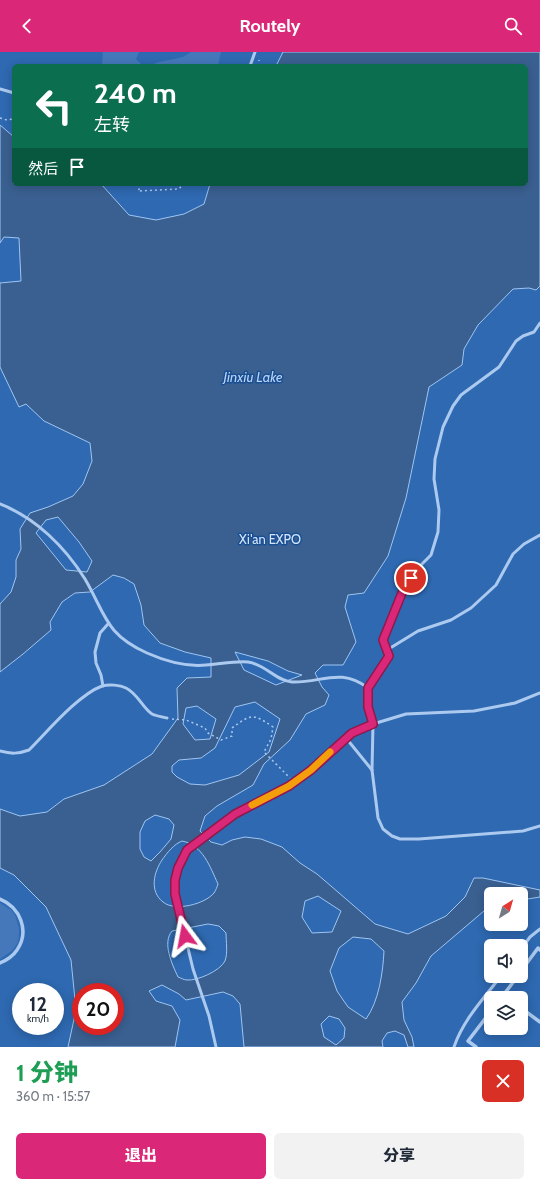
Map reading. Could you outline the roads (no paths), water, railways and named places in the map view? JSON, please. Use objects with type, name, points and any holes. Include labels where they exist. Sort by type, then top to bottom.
[{"type":"street","points":[[0,899],[6,901],[14,908],[20,917],[23,928],[22,939],[17,950],[9,958],[0,963]]},
{"type":"street","points":[[528,962],[538,948],[540,950]]},
{"type":"street","points":[[506,991],[512,983]]},
{"type":"street","points":[[528,1013],[540,1022]]},
{"type":"street","points":[[476,1047],[468,1041],[484,1020]]},
{"type":"lane","points":[[251,64],[255,52]]},
{"type":"lane","points":[[0,89],[12,92]]},
{"type":"lane","points":[[540,323],[534,332],[523,336],[516,341],[507,357],[499,367],[461,395],[453,406],[442,427],[435,459],[434,479],[439,510],[438,532],[431,555],[417,569],[404,588],[398,601],[383,640],[389,656],[368,688],[368,707],[373,724],[372,770],[378,818],[383,829],[392,836],[400,839],[419,839],[523,831],[540,826]]},
{"type":"lane","points":[[0,504],[20,513],[32,522],[52,538],[69,556],[85,580],[108,624],[120,638],[134,647],[173,662],[194,666],[249,662],[260,666],[275,676],[291,682],[328,677],[354,680],[368,688]]},
{"type":"lane","points":[[387,650],[418,631],[451,620],[471,608],[496,585],[513,554],[524,544],[540,535]]},
{"type":"lane","points":[[103,686],[101,675],[96,663],[95,652],[100,633],[108,624]]},
{"type":"lane","points":[[0,751],[12,754],[28,750],[83,696],[103,686],[115,685],[126,688],[134,694],[153,715],[167,718]]},
{"type":"lane","points":[[216,1047],[206,1005],[193,969],[175,894],[175,880],[178,868],[187,850],[235,814],[293,784],[352,733],[373,724],[406,714],[474,710],[516,703],[540,693]]},
{"type":"lane","points":[[346,738],[372,770]]},
{"type":"lane","points":[[528,940],[540,929]]},
{"type":"lane","points":[[454,1047],[458,1035],[496,983]]},
{"type":"water","name":"Jinxiu Lake","points":[[283,52],[540,52],[540,286],[536,290],[529,288],[513,289],[478,325],[464,349],[462,365],[429,387],[406,498],[388,556],[364,593],[348,595],[345,607],[356,642],[343,665],[323,665],[315,673],[322,687],[329,695],[325,705],[306,714],[290,740],[264,764],[253,785],[217,806],[205,816],[200,831],[211,842],[222,845],[232,840],[245,837],[261,839],[282,847],[300,863],[317,874],[375,924],[408,934],[446,916],[465,897],[474,878],[483,878],[526,887],[484,887],[484,911],[431,956],[416,983],[402,1002],[404,1020],[412,1037],[414,1047],[408,1047],[404,1035],[395,1031],[387,1033],[382,1041],[383,1047],[244,1047],[240,1004],[233,996],[223,992],[186,1000],[179,994],[162,985],[149,991],[156,1001],[172,1006],[180,1020],[175,1047],[68,1047],[72,1028],[72,1035],[124,1035],[124,983],[73,983],[71,960],[46,907],[14,875],[0,868],[0,809],[20,816],[47,812],[64,799],[104,785],[152,754],[178,718],[177,688],[187,678],[211,677],[211,658],[185,652],[160,643],[144,625],[141,605],[134,584],[124,578],[113,575],[90,592],[75,593],[62,602],[50,622],[51,630],[0,672],[0,604],[11,592],[16,577],[16,560],[21,549],[20,529],[30,513],[73,496],[83,484],[92,461],[90,443],[44,421],[26,404],[19,407],[0,367],[0,283],[21,281],[19,238],[4,237],[0,243],[0,125],[12,135],[12,186],[103,186],[129,215],[156,220],[184,214],[204,204],[209,186],[528,186],[528,64],[277,64]],"holes":[[[58,517],[79,542],[92,561],[87,572],[66,570],[36,533],[46,520]],[[235,652],[268,661],[288,671],[302,675],[276,685],[244,670]],[[255,702],[280,719],[269,752],[239,775],[205,785],[190,784],[177,777],[172,772],[172,766],[179,760],[201,758],[215,748],[235,707]],[[197,706],[216,719],[210,739],[195,740],[183,724],[186,708]],[[155,815],[169,819],[174,825],[171,839],[151,861],[144,857],[140,849],[140,832],[145,821]],[[182,841],[189,843],[201,852],[209,864],[218,884],[216,890],[210,897],[197,903],[182,906],[168,905],[159,898],[156,892],[154,887],[155,876],[159,865],[168,852],[173,846]],[[318,896],[341,911],[332,932],[312,933],[302,917],[305,901]],[[208,924],[219,926],[226,933],[227,951],[225,961],[208,975],[191,980],[178,977],[173,966],[168,947],[169,936],[172,931]],[[353,937],[371,939],[384,951],[383,968],[377,995],[366,1019],[348,1007],[337,991],[330,971],[339,948]],[[329,1016],[339,1019],[345,1028],[344,1038],[336,1045],[324,1037],[321,1024]]]},
{"type":"water","name":"Jinxiu Lake","points":[[528,887],[540,890],[540,897],[528,899]]},
{"type":"park label","name":"Xi'an EXPO","points":[[270,539]]}]
